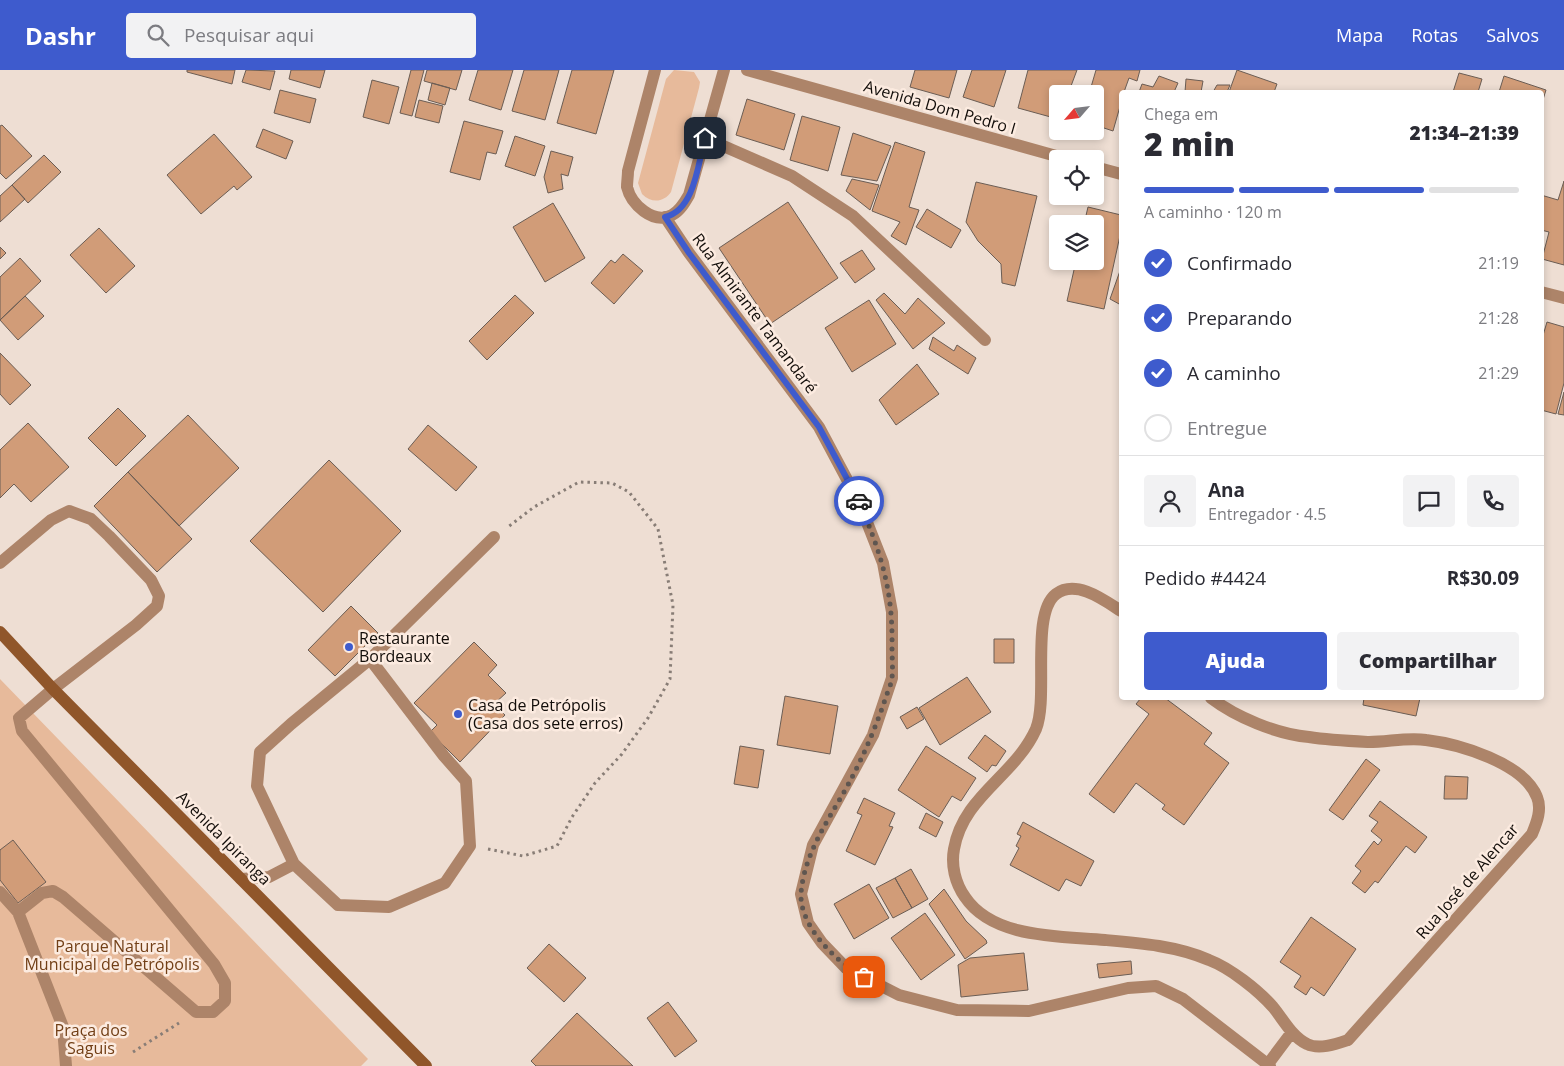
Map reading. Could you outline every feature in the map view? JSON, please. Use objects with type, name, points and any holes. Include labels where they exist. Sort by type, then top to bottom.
[{"type":"main road","name":"Avenida Ipiranga","points":[[0,632],[53,689],[426,1066]]},
{"type":"street","points":[[655,70],[628,171],[627,187],[633,200],[643,212],[665,217],[671,216],[681,208],[690,195],[724,70]]},
{"type":"street","name":"Avenida Dom Pedro I","points":[[747,70],[1049,154]]},
{"type":"street","points":[[705,138],[792,176],[853,216],[985,340]]},
{"type":"street","points":[[1104,169],[1119,173]]},
{"type":"street","name":"Rua Almirante Tamandaré","points":[[665,217],[689,253],[819,427],[859,502],[883,563],[892,612],[892,678],[873,735],[841,797],[813,845],[801,894],[808,923],[822,943],[846,968],[899,995],[957,1010],[1029,1010],[1128,988],[1156,986],[1183,999],[1269,1065]]},
{"type":"street","points":[[1544,293],[1564,298]]},
{"type":"street","points":[[0,563],[51,520],[69,511],[91,519],[151,580],[159,596],[157,606],[136,625],[53,689],[19,718],[22,731],[214,964],[225,984],[224,1001],[213,1012],[196,1012],[53,890],[42,893],[18,912]]},
{"type":"street","points":[[370,659],[444,756],[466,781],[470,846],[445,883],[389,907],[338,906],[294,864],[257,786],[260,752],[370,659],[494,537]]},
{"type":"street","name":"Rua José de Alencar","points":[[1119,610],[1100,597],[1082,590],[1069,589],[1057,593],[1048,602],[1044,618],[1040,706],[1036,729],[1002,775],[974,803],[957,831],[952,864],[964,896],[976,910],[1000,924],[1044,937],[1171,948],[1210,960],[1253,987],[1272,1006],[1292,1032],[1308,1045],[1330,1046],[1348,1040],[1532,834],[1539,817],[1538,798],[1527,780],[1480,753],[1425,740],[1370,742],[1306,737],[1260,724],[1226,709],[1214,700]]},
{"type":"street","points":[[241,879],[270,877],[294,864]]},
{"type":"street","points":[[0,892],[18,912],[63,1027],[66,1066]]},
{"type":"street","points":[[1269,1065],[1292,1032]]},
{"type":"path","points":[[470,846],[523,856],[557,846],[572,817],[590,790],[622,754],[657,702],[670,679],[673,645],[673,605],[658,529],[630,492],[612,484],[579,482],[534,508],[494,537]]},
{"type":"path","points":[[133,1052],[196,1012]]},
{"type":"green space","points":[[674,70],[694,72],[700,82],[671,192],[661,200],[654,200],[642,194],[638,183],[666,79]]},
{"type":"green space","name":"Parque Natural Municipal de Petrópolis","points":[[0,679],[368,1059],[361,1066],[0,1066]]},
{"type":"building","points":[[187,70],[235,70],[232,84],[187,72]]},
{"type":"building","points":[[246,70],[275,71],[270,90],[242,82]]},
{"type":"building","points":[[291,70],[325,70],[320,88],[289,79]]},
{"type":"building","points":[[411,70],[424,70],[412,116],[400,113]]},
{"type":"building","points":[[427,70],[462,70],[456,90],[424,81]]},
{"type":"building","points":[[478,70],[513,70],[501,110],[469,100]]},
{"type":"building","points":[[524,70],[559,70],[545,120],[512,111]]},
{"type":"building","points":[[572,70],[614,70],[596,134],[557,123]]},
{"type":"building","points":[[915,70],[957,70],[949,98],[910,87]]},
{"type":"building","points":[[972,70],[1006,70],[994,107],[963,97]]},
{"type":"building","points":[[1028,70],[1077,70],[1071,85],[1049,85],[1049,117],[1018,108]]},
{"type":"building","points":[[1096,70],[1140,70],[1137,81],[1129,78],[1125,90],[1119,90],[1119,110],[1113,131],[1104,128],[1104,85],[1092,85]]},
{"type":"building","points":[[1237,70],[1277,84],[1275,90],[1230,90]]},
{"type":"building","points":[[1459,73],[1482,79],[1479,90],[1454,90]]},
{"type":"building","points":[[1159,76],[1178,83],[1175,90],[1140,90],[1142,84],[1153,87]]},
{"type":"building","points":[[1504,76],[1546,90],[1544,96],[1544,90],[1500,90]]},
{"type":"building","points":[[1186,79],[1203,81],[1201,90],[1185,90]]},
{"type":"building","points":[[372,80],[399,87],[389,124],[363,117]]},
{"type":"building","points":[[432,83],[450,88],[445,105],[428,100]]},
{"type":"building","points":[[1217,85],[1230,85],[1228,90],[1214,90]]},
{"type":"building","points":[[280,90],[316,99],[310,123],[274,113]]},
{"type":"building","points":[[747,99],[795,114],[784,150],[736,135]]},
{"type":"building","points":[[419,100],[443,106],[439,123],[415,117]]},
{"type":"building","points":[[802,116],[840,127],[828,171],[790,160]]},
{"type":"building","points":[[464,121],[503,131],[496,154],[487,152],[480,180],[450,172]]},
{"type":"building","points":[[2,125],[32,156],[6,179],[0,173],[0,126]]},
{"type":"building","points":[[263,129],[293,141],[286,159],[256,147]]},
{"type":"building","points":[[853,133],[891,146],[877,181],[841,175]]},
{"type":"building","points":[[214,134],[252,177],[237,190],[234,186],[201,214],[167,175]]},
{"type":"building","points":[[515,136],[545,146],[535,176],[505,166]]},
{"type":"building","points":[[895,142],[925,152],[909,207],[919,210],[906,245],[891,236],[900,222],[872,211]]},
{"type":"building","points":[[551,151],[573,157],[568,176],[561,174],[563,189],[548,193],[544,177]]},
{"type":"building","points":[[44,155],[61,172],[28,203],[12,185]]},
{"type":"building","points":[[852,179],[879,185],[870,210],[846,191]]},
{"type":"building","points":[[1564,181],[1564,265],[1544,260],[1549,232],[1544,231],[1544,196],[1558,200]]},
{"type":"building","points":[[976,182],[1037,196],[1015,286],[1002,283],[1001,264],[978,241],[966,222]]},
{"type":"building","points":[[12,185],[25,199],[0,222],[0,196]]},
{"type":"building","points":[[788,202],[838,278],[770,324],[719,248]]},
{"type":"building","points":[[553,203],[585,258],[545,282],[513,227]]},
{"type":"building","points":[[1088,207],[1119,215],[1119,240],[1104,309],[1067,301],[1074,270],[1104,270],[1104,215],[1086,215]]},
{"type":"building","points":[[927,209],[961,230],[951,248],[916,227]]},
{"type":"building","points":[[99,228],[135,266],[106,293],[70,255]]},
{"type":"building","points":[[0,247],[6,253],[0,259]]},
{"type":"building","points":[[862,250],[875,269],[855,283],[840,263]]},
{"type":"building","points":[[623,254],[643,271],[614,304],[591,283],[611,260],[615,263]]},
{"type":"building","points":[[20,258],[41,281],[0,320],[0,277]]},
{"type":"building","points":[[1119,274],[1119,304],[1110,299]]},
{"type":"building","points":[[884,293],[905,314],[918,298],[945,323],[913,349],[876,300]]},
{"type":"building","points":[[515,295],[534,313],[487,360],[469,341]]},
{"type":"building","points":[[25,296],[44,316],[18,340],[0,320]]},
{"type":"building","points":[[869,300],[896,344],[852,372],[825,328]]},
{"type":"building","points":[[1547,322],[1564,327],[1564,383],[1556,414],[1544,411],[1544,332]]},
{"type":"building","points":[[933,337],[954,351],[957,345],[976,358],[968,374],[929,349]]},
{"type":"building","points":[[0,353],[31,385],[10,405],[0,394]]},
{"type":"building","points":[[917,364],[939,394],[896,425],[879,400]]},
{"type":"building","points":[[1564,392],[1564,415],[1558,414]]},
{"type":"building","points":[[118,408],[146,436],[116,466],[88,438]]},
{"type":"building","points":[[188,415],[239,468],[179,526],[128,472]]},
{"type":"building","points":[[28,423],[69,467],[31,502],[14,484],[0,498],[0,450]]},
{"type":"building","points":[[428,425],[477,467],[456,491],[408,449]]},
{"type":"building","points":[[329,460],[401,531],[323,612],[250,541]]},
{"type":"building","points":[[128,472],[192,539],[157,572],[94,506]]},
{"type":"building","points":[[351,606],[378,633],[335,676],[308,650]]},
{"type":"building","points":[[994,639],[1014,639],[1014,663],[994,663]]},
{"type":"building","points":[[474,642],[497,665],[488,675],[506,693],[494,704],[505,715],[460,762],[430,732],[437,725],[414,703]]},
{"type":"building","points":[[967,677],[991,712],[940,745],[919,708]]},
{"type":"building","points":[[785,696],[838,706],[830,754],[777,745]]},
{"type":"building","points":[[1139,700],[1168,700],[1212,733],[1204,744],[1229,763],[1184,825],[1162,809],[1165,805],[1136,783],[1114,813],[1089,794],[1149,714],[1136,704]]},
{"type":"building","points":[[1364,700],[1420,700],[1416,716],[1363,705]]},
{"type":"building","points":[[917,707],[924,719],[907,729],[900,717]]},
{"type":"building","points":[[985,735],[1006,751],[996,766],[992,765],[987,772],[968,758]]},
{"type":"building","points":[[740,746],[764,750],[758,788],[734,784]]},
{"type":"building","points":[[926,746],[976,778],[961,801],[952,796],[939,817],[898,790]]},
{"type":"building","points":[[1366,759],[1380,770],[1343,820],[1329,810]]},
{"type":"building","points":[[1445,776],[1468,777],[1467,799],[1444,799]]},
{"type":"building","points":[[864,798],[895,813],[889,826],[893,827],[875,865],[846,851],[862,815],[857,813]]},
{"type":"building","points":[[1380,801],[1427,837],[1415,853],[1406,846],[1378,883],[1375,881],[1365,893],[1352,883],[1361,871],[1355,866],[1374,841],[1378,845],[1382,840],[1371,831],[1378,822],[1369,816]]},
{"type":"building","points":[[926,813],[943,822],[936,837],[919,828]]},
{"type":"building","points":[[1023,822],[1094,861],[1081,886],[1066,879],[1059,891],[1010,865],[1019,848],[1016,846],[1021,836],[1017,834]]},
{"type":"building","points":[[13,840],[46,882],[18,903],[0,880],[0,850]]},
{"type":"building","points":[[911,869],[928,899],[912,908],[895,878]]},
{"type":"building","points":[[895,878],[912,908],[893,918],[876,888]]},
{"type":"building","points":[[869,884],[889,918],[854,939],[834,904]]},
{"type":"building","points":[[944,889],[966,921],[987,943],[965,959],[929,904]]},
{"type":"building","points":[[925,913],[955,955],[921,980],[891,938]]},
{"type":"building","points":[[1311,917],[1356,949],[1324,996],[1311,987],[1306,995],[1294,987],[1301,976],[1280,962]]},
{"type":"building","points":[[549,944],[586,978],[564,1002],[527,968]]},
{"type":"building","points":[[1024,953],[1028,990],[961,997],[958,965],[970,958]]},
{"type":"building","points":[[1131,961],[1132,974],[1099,978],[1097,964]]},
{"type":"building","points":[[668,1002],[697,1041],[675,1057],[647,1018]]},
{"type":"building","points":[[577,1013],[633,1066],[536,1066],[531,1061]]},
{"type":"way so far","points":[[859,501],[883,563],[892,612],[892,678],[873,735],[841,797],[813,845],[801,894],[808,923],[822,943],[846,968],[864,977]]},
{"type":"place","name":"Restaurante Bordeaux","points":[[349,647]]},
{"type":"place","name":"Casa de Petrópolis (Casa dos sete erros)","points":[[458,714]]},
{"type":"route","points":[[705,138],[690,195],[681,208],[671,216],[665,217],[689,253],[756,340],[819,427],[859,501]]},
{"type":"park label","name":"Praça dos Saguis","points":[[91,1039]]}]
